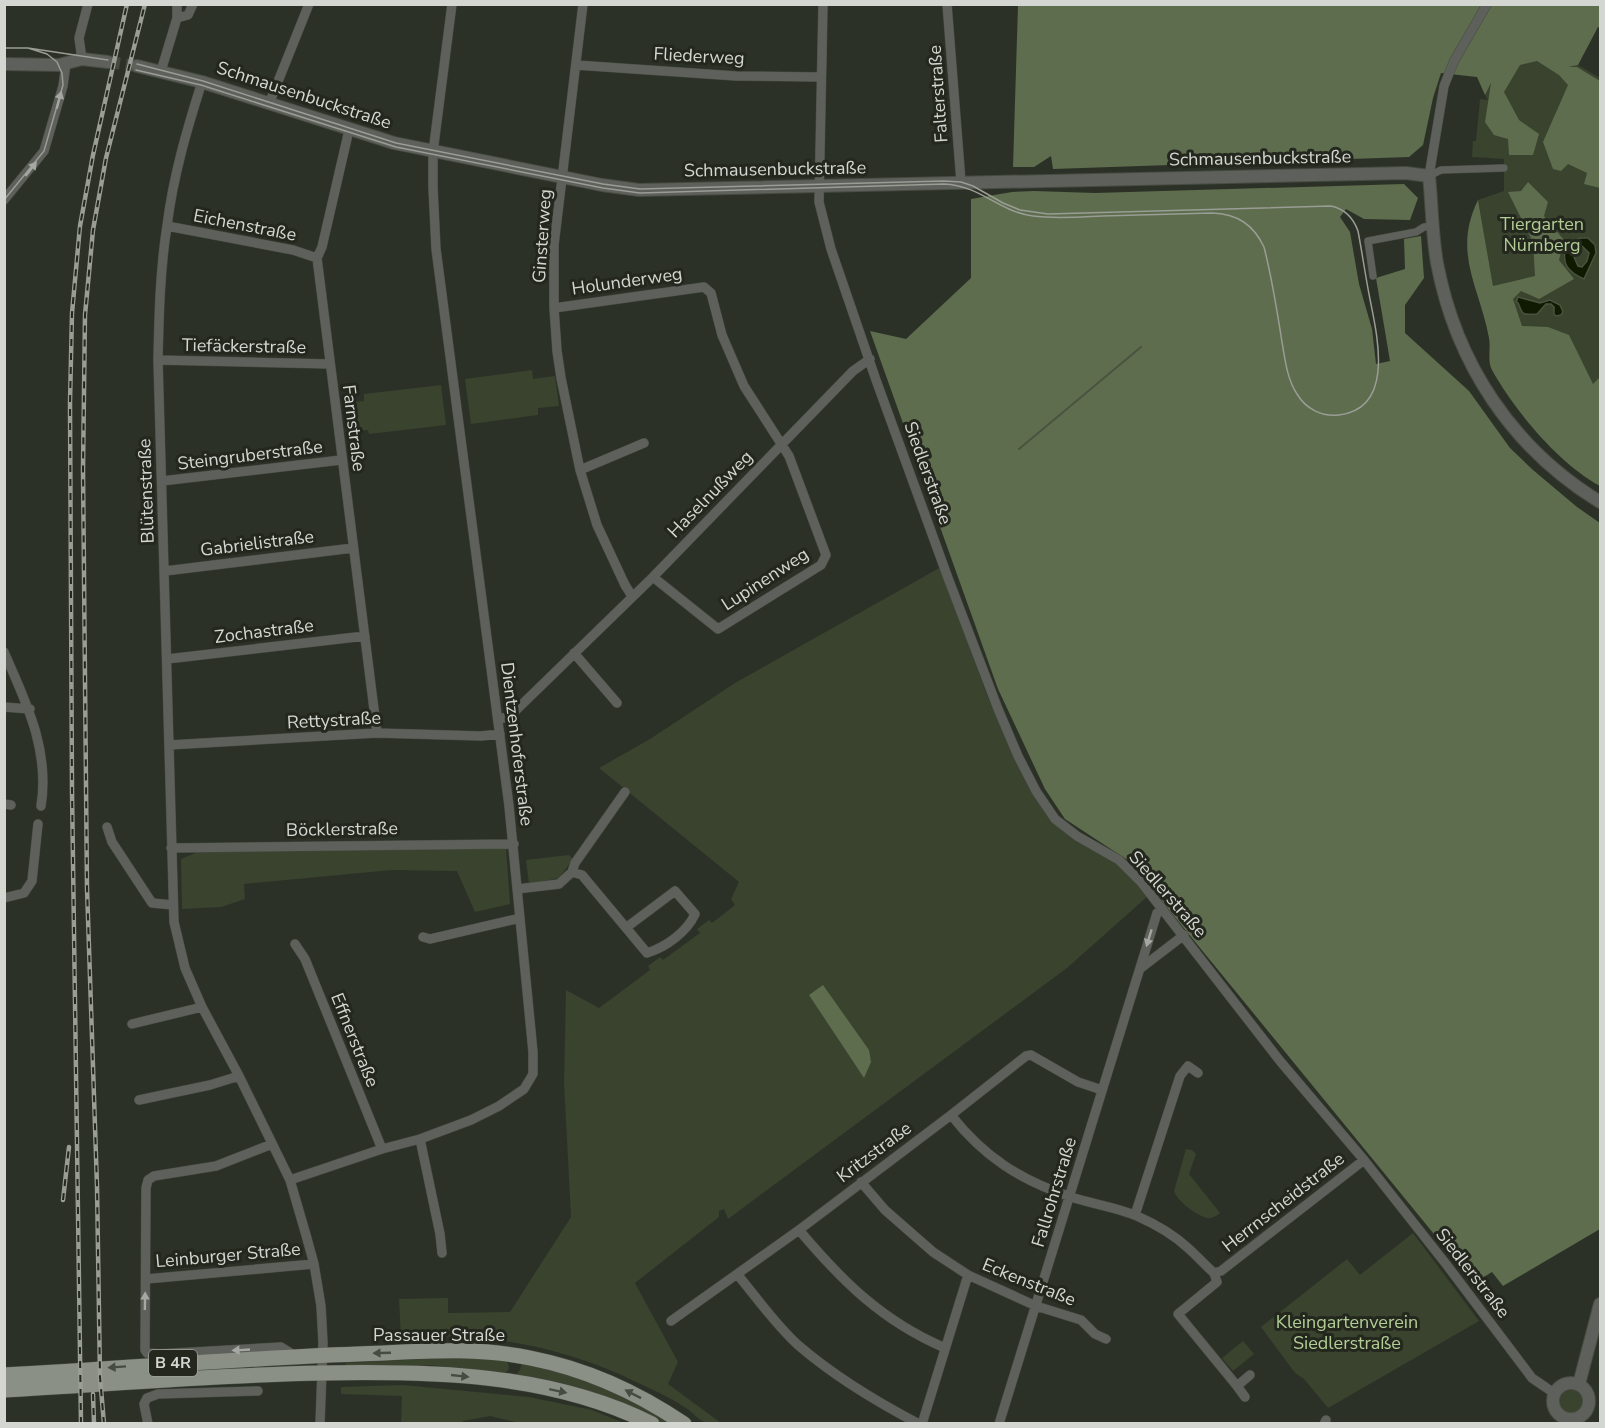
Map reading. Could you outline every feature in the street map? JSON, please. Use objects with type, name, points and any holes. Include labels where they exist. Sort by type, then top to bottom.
[{"type":"main road","name":"Passauer Straße","points":[[322,1355],[440,1351],[506,1354],[553,1363],[594,1376],[631,1392],[684,1424]]},
{"type":"main road","points":[[500,1380],[513,1370],[513,1360],[506,1354]]},
{"type":"main road","name":"B 4R","points":[[4,1375],[322,1355]]},
{"type":"main road","name":"Passauer Straße","points":[[322,1373],[420,1373],[500,1380],[576,1395],[622,1410],[652,1424]]},
{"type":"main road","name":"B 4R","points":[[4,1390],[161,1379],[322,1373]]},
{"type":"street","points":[[82,58],[80,38],[88,4]]},
{"type":"street","points":[[161,71],[177,18],[177,4]]},
{"type":"street","points":[[177,18],[188,15],[193,4]]},
{"type":"street","points":[[269,104],[309,4]]},
{"type":"street","name":"Dientzenhoferstraße","points":[[290,1180],[382,1149],[420,1139],[471,1120],[499,1106],[524,1089],[533,1074],[533,1052],[514,844],[436,249],[433,152],[452,4]]},
{"type":"street","name":"Ginsterweg","points":[[583,4],[554,245],[554,308],[561,378],[580,470],[597,525],[632,596]]},
{"type":"street","name":"Siedlerstraße","points":[[823,4],[819,202],[826,232],[990,687],[1010,739],[1032,783],[1056,819],[1077,837],[1119,860],[1133,873],[1184,935],[1280,1061],[1364,1160],[1532,1378],[1554,1393]]},
{"type":"street","name":"Falterstraße","points":[[947,4],[961,182]]},
{"type":"street","points":[[1487,4],[1454,61],[1444,86],[1429,176],[1437,260],[1449,306],[1464,349],[1481,384],[1511,425],[1536,453],[1566,479],[1600,502]]},
{"type":"street","points":[[4,64],[66,64],[82,58],[108,62]]},
{"type":"street","points":[[4,200],[44,152],[62,93],[66,64]]},
{"type":"street","name":"Fliederweg","points":[[576,65],[736,76],[821,77]]},
{"type":"street","name":"Schmausenbuckstraße","points":[[137,66],[202,82],[394,143],[563,177],[647,190],[1406,173],[1429,176]]},
{"type":"street","name":"Blütenstraße","points":[[202,82],[180,157],[166,226],[159,304],[158,360],[173,904],[185,968],[290,1180],[314,1264],[321,1306],[320,1424]]},
{"type":"street","name":"Farnstraße","points":[[349,130],[322,247],[317,258],[377,734]]},
{"type":"street","points":[[1429,176],[1441,170],[1504,168]]},
{"type":"street","name":"Eichenstraße","points":[[166,226],[293,250],[317,258]]},
{"type":"street","points":[[1373,276],[1368,241],[1434,226]]},
{"type":"street","name":"Holunderweg","points":[[554,308],[704,287],[711,293],[722,335],[744,386],[764,419],[782,442]]},
{"type":"street","name":"Haselnußweg","points":[[498,719],[509,717],[653,577],[853,371],[870,359]]},
{"type":"street","name":"Tiefäckerstraße","points":[[158,360],[330,364]]},
{"type":"street","name":"Lupinenweg","points":[[653,577],[718,629],[821,565],[826,555],[782,442]]},
{"type":"street","points":[[580,470],[644,443]]},
{"type":"street","name":"Steingruberstraße","points":[[162,481],[341,460]]},
{"type":"street","name":"Gabrielistraße","points":[[165,571],[353,548]]},
{"type":"street","name":"Zochastraße","points":[[167,659],[365,636]]},
{"type":"street","points":[[4,652],[30,709],[41,749],[44,788],[41,806]]},
{"type":"street","points":[[574,653],[617,703]]},
{"type":"street","points":[[4,707],[30,709]]},
{"type":"street","name":"Rettystraße","points":[[169,745],[377,734],[481,736],[500,734]]},
{"type":"street","points":[[517,889],[559,884],[572,872],[575,862],[625,792]]},
{"type":"street","points":[[4,898],[24,892],[32,881],[39,824]]},
{"type":"street","points":[[107,827],[112,842],[152,903],[173,904]]},
{"type":"street","name":"Böcklerstraße","points":[[171,848],[514,844]]},
{"type":"street","points":[[572,872],[582,875],[647,953],[658,949],[690,926],[695,915],[675,891],[627,927]]},
{"type":"street","name":"Fallrohrstraße","points":[[999,1424],[1157,913],[1162,908]]},
{"type":"street","points":[[423,937],[430,939],[520,918]]},
{"type":"street","points":[[1139,970],[1184,935]]},
{"type":"street","name":"Effnerstraße","points":[[295,944],[305,959],[382,1149]]},
{"type":"street","points":[[132,1024],[202,1006]]},
{"type":"street","name":"Kritzstraße","points":[[671,1321],[799,1230],[1026,1056],[1031,1055],[1078,1082],[1102,1090]]},
{"type":"street","points":[[1135,1215],[1180,1076],[1188,1066],[1198,1073]]},
{"type":"street","points":[[139,1100],[210,1085],[239,1076]]},
{"type":"street","name":"Herrnscheidstraße","points":[[951,1115],[969,1137],[1019,1176],[1070,1197],[1135,1215],[1165,1230],[1215,1273],[1364,1160]]},
{"type":"street","points":[[420,1139],[442,1253]]},
{"type":"street","points":[[272,1144],[216,1166],[154,1176],[148,1180],[146,1188],[145,1350],[147,1353],[281,1347],[297,1356]]},
{"type":"street","name":"Eckenstraße","points":[[861,1182],[885,1210],[933,1252],[968,1275],[1036,1306],[1081,1320],[1095,1334],[1106,1339]]},
{"type":"street","points":[[799,1230],[852,1289],[879,1311],[920,1337],[945,1348]]},
{"type":"street","name":"Leinburger Straße","points":[[146,1279],[314,1264]]},
{"type":"street","points":[[1215,1273],[1217,1282],[1178,1314],[1245,1397]]},
{"type":"street","points":[[737,1274],[797,1344],[855,1389],[920,1424],[968,1275]]},
{"type":"street","points":[[1579,1384],[1600,1304]]},
{"type":"street","points":[[1237,1386],[1250,1375]]},
{"type":"street","points":[[1564,1384],[1579,1384],[1587,1394],[1588,1405],[1582,1415],[1571,1421],[1562,1417],[1554,1409],[1552,1398],[1564,1384]]},
{"type":"street","points":[[148,1424],[144,1404],[147,1398],[158,1394],[258,1390]]},
{"type":"green space","points":[[1018,5],[1600,5],[1600,28],[1598,27],[1578,65],[1568,67],[1577,67],[1600,81],[1600,188],[1584,184],[1587,173],[1568,164],[1561,171],[1553,169],[1543,142],[1568,85],[1559,75],[1537,61],[1520,65],[1504,92],[1519,120],[1539,134],[1533,155],[1509,155],[1508,139],[1494,135],[1485,122],[1491,83],[1485,95],[1477,77],[1441,73],[1423,145],[1409,157],[1053,169],[1051,156],[1034,167],[1013,167]]},
{"type":"green space","name":"Tiergarten Nürnberg","points":[[1518,27],[1544,38],[1566,52],[1569,66],[1578,65],[1600,78],[1600,467],[1505,356],[1478,200],[1504,191],[1504,159],[1472,157],[1480,99],[1488,100],[1485,95],[1491,82],[1501,82],[1503,64]]},
{"type":"green space","points":[[1528,182],[1548,202],[1544,216],[1564,240],[1559,260],[1574,279],[1539,299],[1521,291],[1513,299],[1522,326],[1548,327],[1569,335],[1593,384],[1600,377],[1600,486],[1553,450],[1525,419],[1492,370],[1489,359],[1489,338],[1470,270],[1467,237],[1478,200],[1493,286],[1535,276],[1533,242],[1508,192],[1521,191]]},
{"type":"green space","points":[[1404,184],[1418,198],[1410,220],[1364,219],[1346,209],[1340,217],[1350,232],[1359,284],[1372,329],[1376,364],[1390,361],[1376,278],[1405,269],[1404,239],[1421,236],[1424,278],[1405,305],[1405,333],[1469,391],[1510,448],[1577,507],[1600,523],[1600,1229],[1503,1286],[1492,1272],[1474,1283],[1129,861],[1065,819],[1045,789],[998,689],[870,331],[906,339],[971,278],[971,199],[1034,191],[1095,193]]},
{"type":"green space","points":[[532,370],[533,379],[555,376],[559,406],[538,408],[538,415],[471,424],[465,379]]},
{"type":"green space","points":[[441,385],[446,425],[369,434],[368,430],[346,432],[342,403],[364,401],[364,394]]},
{"type":"green space","points":[[941,567],[985,690],[1007,742],[1038,801],[1117,863],[1148,896],[1067,968],[728,1219],[724,1209],[719,1211],[719,1217],[635,1283],[678,1362],[668,1384],[721,1423],[700,1420],[683,1406],[650,1388],[580,1359],[551,1351],[492,1339],[431,1337],[401,1339],[399,1299],[448,1298],[448,1313],[510,1312],[571,1217],[564,1083],[566,990],[599,1008],[650,970],[648,966],[660,957],[663,960],[700,933],[697,929],[709,920],[712,923],[735,905],[731,899],[739,882],[599,768],[650,739],[735,683]]},
{"type":"green space","points":[[506,848],[510,904],[475,912],[457,871],[392,870],[244,884],[245,899],[221,907],[182,909],[181,859],[198,852]]},
{"type":"green space","points":[[569,855],[573,859],[559,878],[529,884],[526,860]]},
{"type":"green space","points":[[823,985],[869,1050],[871,1062],[864,1078],[809,995]]},
{"type":"green space","points":[[1186,1149],[1196,1154],[1189,1174],[1220,1213],[1212,1218],[1193,1211],[1179,1199],[1174,1191]]},
{"type":"green space","name":"Kleingartenverein Siedlerstraße","points":[[1413,1233],[1479,1321],[1328,1408],[1304,1379],[1295,1373],[1261,1327],[1347,1259],[1360,1275]]},
{"type":"green space","points":[[1243,1341],[1254,1354],[1233,1371],[1222,1358]]},
{"type":"green space","points":[[466,1357],[500,1359],[508,1363],[509,1369],[502,1373],[430,1365],[346,1369],[346,1363]]},
{"type":"green space","points":[[522,1362],[596,1382],[675,1423],[661,1423],[646,1416],[515,1376]]},
{"type":"green space","points":[[403,1385],[529,1397],[592,1410],[624,1423],[520,1423],[490,1416],[463,1421],[463,1423],[401,1423],[402,1396],[341,1394],[341,1387]]},
{"type":"green space","points":[[1571,1389],[1580,1393],[1584,1402],[1580,1411],[1571,1415],[1562,1411],[1558,1402],[1562,1393]]},
{"type":"shaded area","points":[[1580,238],[1588,238],[1595,245],[1596,253],[1584,279],[1567,267],[1564,258],[1566,246]],"holes":[[[1582,246],[1589,253],[1582,267],[1578,266],[1574,257],[1578,248]]]},
{"type":"shaded area","points":[[1518,297],[1540,303],[1550,300],[1560,305],[1563,312],[1556,316],[1554,307],[1546,304],[1537,314],[1525,314],[1516,302]]},
{"type":"waterway","points":[[1019,449],[1141,347]]},
{"type":"tunnel","points":[[108,62],[137,66]]},
{"type":"tram line","points":[[4,48],[28,48],[108,60]]},
{"type":"tram line","points":[[4,200],[44,151],[63,85],[62,73],[57,62],[47,54],[28,48]]},
{"type":"tram line","points":[[136,70],[201,85],[396,147],[603,188],[640,193],[944,184],[969,189],[1009,209],[1033,216],[1067,218],[1212,213],[1237,218],[1255,232],[1264,247],[1287,369],[1291,382],[1301,399],[1310,408],[1321,413],[1339,415],[1357,409],[1369,398],[1376,383],[1378,347],[1358,231],[1348,214],[1331,206],[1048,214],[1020,210],[973,186],[961,182],[944,181],[640,189],[603,184],[396,143],[203,81],[137,64]]},
{"type":"railway","points":[[81,1424],[72,791],[70,403],[72,313],[80,226],[93,155],[127,4]]},
{"type":"railway","points":[[104,1424],[100,1377],[97,1186],[87,888],[83,469],[85,315],[93,230],[106,158],[145,4]]},
{"type":"railway","points":[[63,1200],[69,1147]]},
{"type":"railway","points":[[93,1394],[94,1424]]}]
